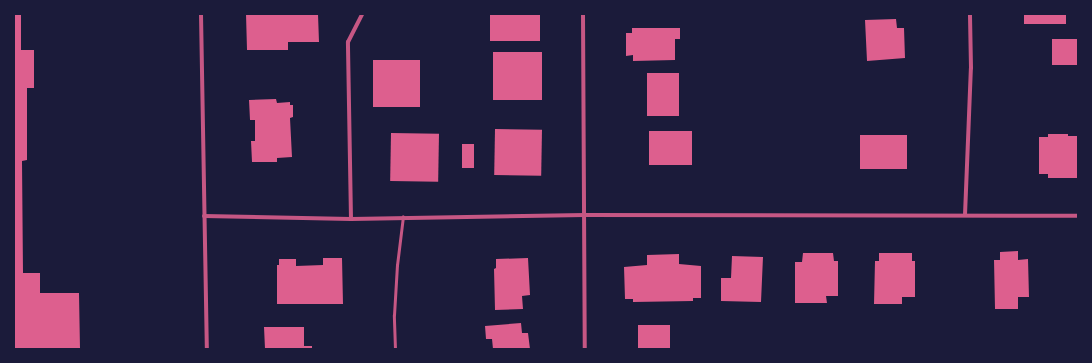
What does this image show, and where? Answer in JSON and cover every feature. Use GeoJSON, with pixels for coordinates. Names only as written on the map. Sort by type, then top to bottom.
{"type":"FeatureCollection","features":[{"type":"Feature","properties":{"kind":"street"},"geometry":{"type":"LineString","coordinates":[[201,14],[206,349]]}},
{"type":"Feature","properties":{"kind":"street"},"geometry":{"type":"LineString","coordinates":[[351,219],[348,42],[362,14]]}},
{"type":"Feature","properties":{"kind":"street"},"geometry":{"type":"LineString","coordinates":[[583,14],[585,349]]}},
{"type":"Feature","properties":{"kind":"street"},"geometry":{"type":"LineString","coordinates":[[965,215],[971,68],[970,14]]}},
{"type":"Feature","properties":{"kind":"street"},"geometry":{"type":"LineString","coordinates":[[204,216],[351,219],[403,216],[585,215],[1078,216]]}},
{"type":"Feature","properties":{"kind":"lane"},"geometry":{"type":"LineString","coordinates":[[395,349],[394,308],[403,216]]}},
{"type":"Feature","properties":{"kind":"building"},"geometry":{"type":"Polygon","coordinates":[[[14,14],[21,14],[21,50],[34,50],[34,88],[27,88],[27,160],[22,161],[23,273],[40,273],[40,293],[79,293],[80,349],[14,349],[14,14]]]}},
{"type":"Feature","properties":{"kind":"building"},"geometry":{"type":"Polygon","coordinates":[[[246,14],[318,14],[319,42],[288,42],[288,50],[247,50],[246,14]]]}},
{"type":"Feature","properties":{"kind":"building"},"geometry":{"type":"Polygon","coordinates":[[[490,14],[540,14],[540,41],[490,41],[490,14]]]}},
{"type":"Feature","properties":{"kind":"building"},"geometry":{"type":"Polygon","coordinates":[[[1024,14],[1066,14],[1066,24],[1024,24],[1024,14]]]}},
{"type":"Feature","properties":{"kind":"building"},"geometry":{"type":"Polygon","coordinates":[[[896,19],[897,28],[904,28],[905,58],[867,61],[865,20],[896,19]]]}},
{"type":"Feature","properties":{"kind":"building"},"geometry":{"type":"Polygon","coordinates":[[[632,28],[680,28],[680,39],[675,39],[675,60],[633,61],[633,55],[626,56],[626,33],[632,33],[632,28]]]}},
{"type":"Feature","properties":{"kind":"building"},"geometry":{"type":"Polygon","coordinates":[[[1052,39],[1078,39],[1078,65],[1052,65],[1052,39]]]}},
{"type":"Feature","properties":{"kind":"building"},"geometry":{"type":"Polygon","coordinates":[[[493,52],[542,52],[542,100],[493,100],[493,52]]]}},
{"type":"Feature","properties":{"kind":"building"},"geometry":{"type":"Polygon","coordinates":[[[373,60],[420,60],[420,107],[373,107],[373,60]]]}},
{"type":"Feature","properties":{"kind":"building"},"geometry":{"type":"Polygon","coordinates":[[[647,73],[679,73],[679,116],[647,116],[647,73]]]}},
{"type":"Feature","properties":{"kind":"building"},"geometry":{"type":"Polygon","coordinates":[[[276,99],[277,103],[290,102],[290,105],[293,105],[293,117],[290,118],[292,157],[277,158],[277,162],[252,162],[251,141],[255,141],[255,120],[250,120],[249,100],[276,99]]]}},
{"type":"Feature","properties":{"kind":"building"},"geometry":{"type":"Polygon","coordinates":[[[495,129],[542,130],[541,176],[494,175],[495,129]]]}},
{"type":"Feature","properties":{"kind":"building"},"geometry":{"type":"Polygon","coordinates":[[[649,131],[692,131],[692,165],[649,165],[649,131]]]}},
{"type":"Feature","properties":{"kind":"building"},"geometry":{"type":"Polygon","coordinates":[[[391,133],[439,134],[438,182],[390,181],[391,133]]]}},
{"type":"Feature","properties":{"kind":"building"},"geometry":{"type":"Polygon","coordinates":[[[1048,134],[1068,134],[1068,136],[1078,136],[1078,178],[1048,178],[1048,174],[1039,174],[1039,137],[1048,137],[1048,134]]]}},
{"type":"Feature","properties":{"kind":"building"},"geometry":{"type":"Polygon","coordinates":[[[860,135],[907,135],[907,169],[860,169],[860,135]]]}},
{"type":"Feature","properties":{"kind":"building"},"geometry":{"type":"Polygon","coordinates":[[[462,144],[474,144],[474,168],[462,168],[462,144]]]}},
{"type":"Feature","properties":{"kind":"building"},"geometry":{"type":"Polygon","coordinates":[[[1018,251],[1018,260],[1028,259],[1029,297],[1018,297],[1018,309],[995,309],[994,260],[1000,260],[1000,252],[1018,251]]]}},
{"type":"Feature","properties":{"kind":"building"},"geometry":{"type":"Polygon","coordinates":[[[803,253],[833,253],[834,261],[838,261],[838,296],[826,296],[827,303],[795,303],[795,262],[802,262],[803,253]]]}},
{"type":"Feature","properties":{"kind":"building"},"geometry":{"type":"Polygon","coordinates":[[[879,253],[912,253],[912,261],[915,261],[915,297],[902,297],[902,304],[874,304],[875,261],[879,261],[879,253]]]}},
{"type":"Feature","properties":{"kind":"building"},"geometry":{"type":"Polygon","coordinates":[[[679,254],[679,264],[701,266],[701,298],[693,298],[693,301],[633,302],[633,299],[625,299],[624,267],[647,265],[647,255],[679,254]]]}},
{"type":"Feature","properties":{"kind":"building"},"geometry":{"type":"Polygon","coordinates":[[[732,256],[763,257],[761,302],[721,301],[721,278],[731,278],[732,256]]]}},
{"type":"Feature","properties":{"kind":"building"},"geometry":{"type":"Polygon","coordinates":[[[323,258],[342,258],[343,304],[277,304],[277,265],[279,265],[279,259],[296,259],[296,266],[323,265],[323,258]]]}},
{"type":"Feature","properties":{"kind":"building"},"geometry":{"type":"Polygon","coordinates":[[[528,258],[530,295],[522,296],[523,309],[495,310],[494,269],[496,268],[496,259],[528,258]]]}},
{"type":"Feature","properties":{"kind":"building"},"geometry":{"type":"Polygon","coordinates":[[[521,323],[522,333],[528,333],[530,349],[493,349],[492,339],[486,339],[485,326],[521,323]]]}},
{"type":"Feature","properties":{"kind":"building"},"geometry":{"type":"Polygon","coordinates":[[[638,325],[670,325],[670,349],[638,349],[638,325]]]}},
{"type":"Feature","properties":{"kind":"building"},"geometry":{"type":"Polygon","coordinates":[[[264,327],[304,327],[304,346],[312,346],[312,349],[265,349],[264,327]]]}}]}
